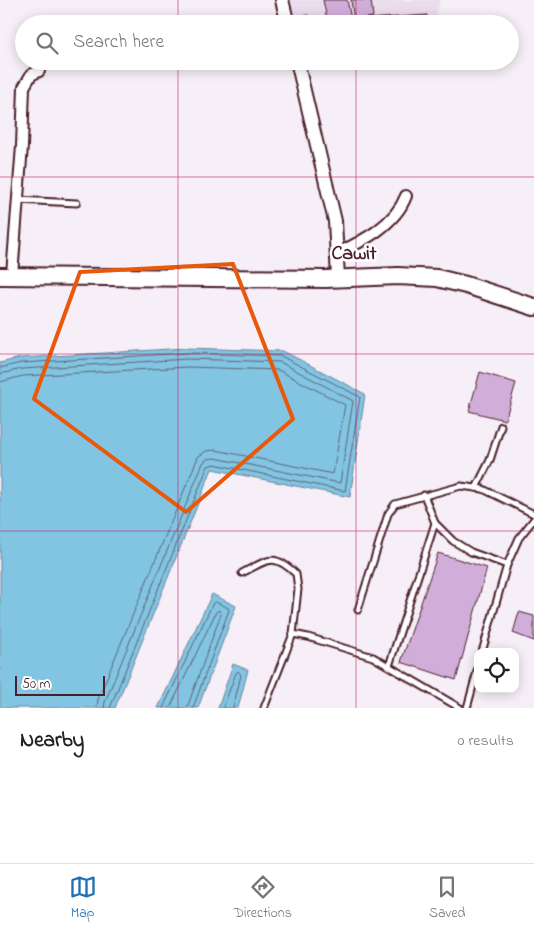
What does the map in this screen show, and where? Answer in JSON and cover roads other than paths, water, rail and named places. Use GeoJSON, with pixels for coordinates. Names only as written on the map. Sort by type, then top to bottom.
{"type":"FeatureCollection","features":[{"type":"Feature","properties":{"kind":"main road"},"geometry":{"type":"LineString","coordinates":[[6,276],[338,278],[398,276],[437,278],[466,285],[534,307]]}},
{"type":"Feature","properties":{"kind":"street"},"geometry":{"type":"LineString","coordinates":[[282,0],[286,15]]}},
{"type":"Feature","properties":{"kind":"street"},"geometry":{"type":"LineString","coordinates":[[299,70],[335,220],[338,278]]}},
{"type":"Feature","properties":{"kind":"street"},"geometry":{"type":"LineString","coordinates":[[6,276],[17,200],[22,146],[24,88],[31,75],[39,71]]}},
{"type":"Feature","properties":{"kind":"street"},"geometry":{"type":"LineString","coordinates":[[336,254],[356,244],[388,221],[398,212],[406,196]]}},
{"type":"Feature","properties":{"kind":"lane"},"geometry":{"type":"LineString","coordinates":[[17,200],[77,202]]}},
{"type":"Feature","properties":{"kind":"lane"},"geometry":{"type":"LineString","coordinates":[[476,488],[490,460],[501,426]]}},
{"type":"Feature","properties":{"kind":"lane"},"geometry":{"type":"LineString","coordinates":[[358,610],[391,508],[400,501],[461,486],[483,489],[534,514]]}},
{"type":"Feature","properties":{"kind":"lane"},"geometry":{"type":"LineString","coordinates":[[424,495],[435,523],[453,541],[471,552],[507,565]]}},
{"type":"Feature","properties":{"kind":"lane"},"geometry":{"type":"LineString","coordinates":[[483,648],[507,565],[519,538],[534,519]]}},
{"type":"Feature","properties":{"kind":"lane"},"geometry":{"type":"LineString","coordinates":[[389,666],[435,523]]}},
{"type":"Feature","properties":{"kind":"lane"},"geometry":{"type":"LineString","coordinates":[[242,573],[265,561],[275,560],[285,563],[296,574],[298,589],[293,634],[264,708]]}},
{"type":"Feature","properties":{"kind":"lane"},"geometry":{"type":"LineString","coordinates":[[293,634],[373,658],[460,708]]}},
{"type":"Feature","properties":{"kind":"lane"},"geometry":{"type":"LineString","coordinates":[[467,708],[474,683]]}},
{"type":"Feature","properties":{"kind":"water"},"geometry":{"type":"Polygon","coordinates":[[[187,348],[283,351],[365,394],[350,497],[212,469],[115,708],[0,708],[0,363],[20,358],[187,348]]]}},
{"type":"Feature","properties":{"kind":"water"},"geometry":{"type":"Polygon","coordinates":[[[212,594],[236,606],[198,708],[158,708],[212,594]]]}},
{"type":"Feature","properties":{"kind":"water"},"geometry":{"type":"Polygon","coordinates":[[[233,664],[248,670],[238,708],[218,708],[233,664]]]}},
{"type":"Feature","properties":{"kind":"district","name":"Cawit"},"geometry":{"type":"Point","coordinates":[354,254]}}]}
